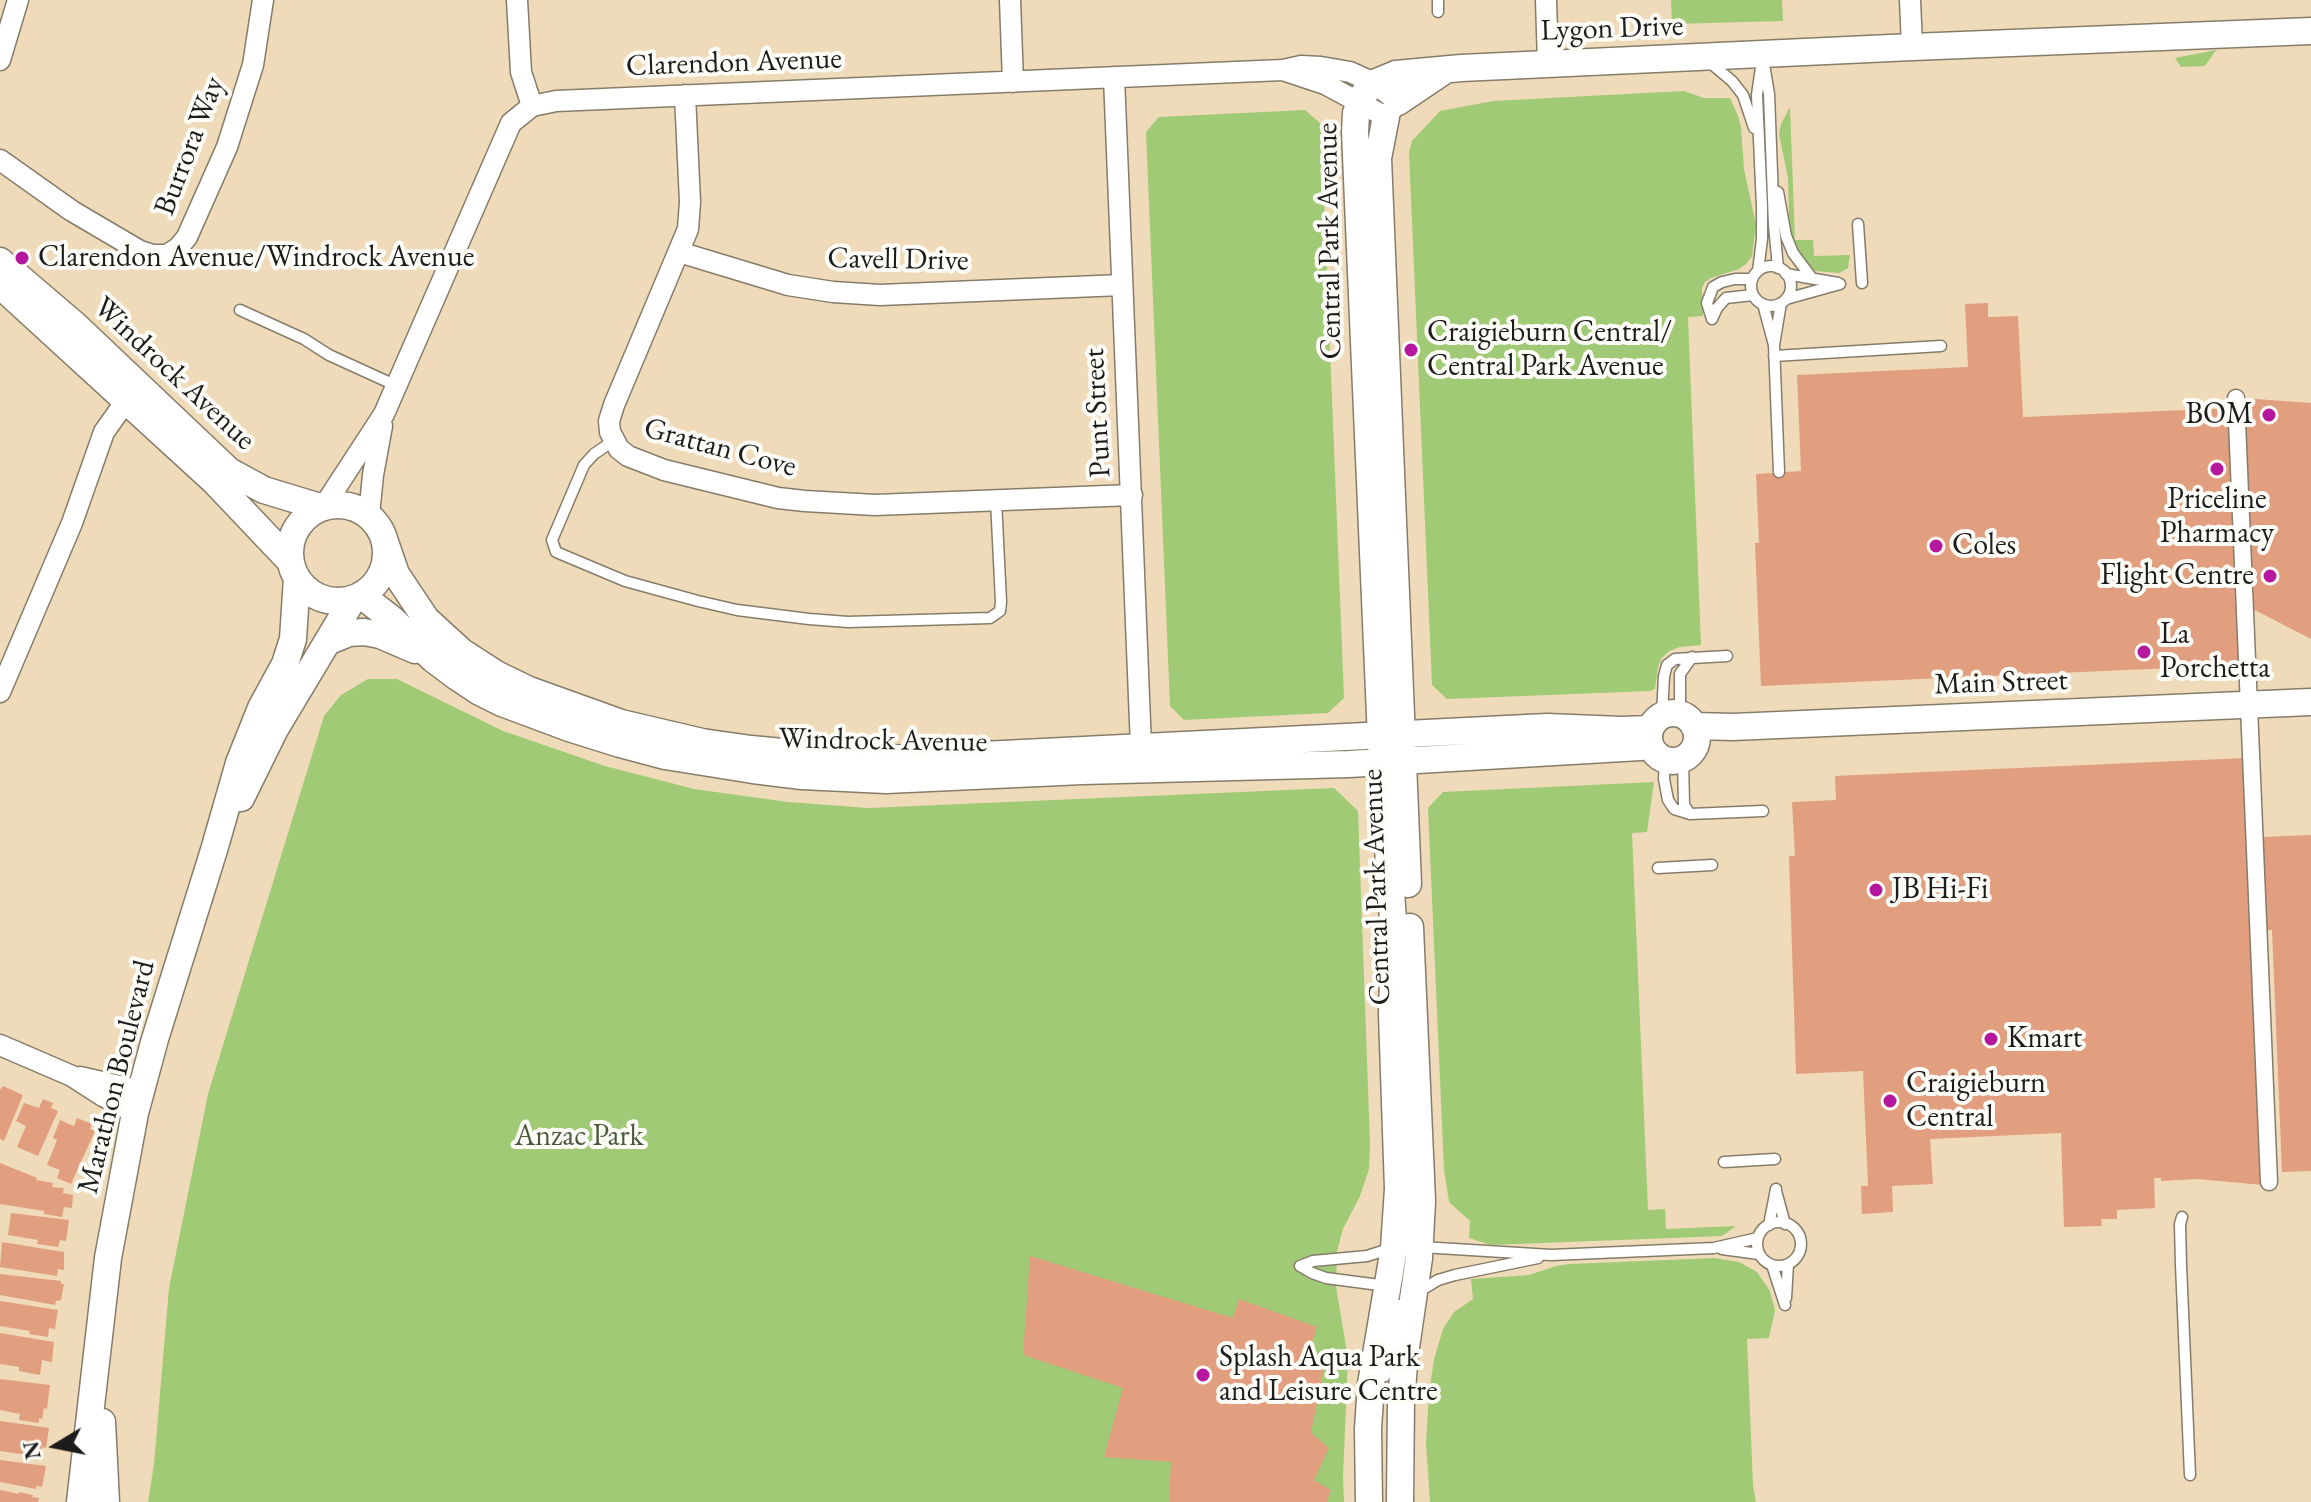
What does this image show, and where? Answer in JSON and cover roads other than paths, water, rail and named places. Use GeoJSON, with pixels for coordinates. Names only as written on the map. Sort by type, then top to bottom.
{"type":"FeatureCollection","features":[{"type":"Feature","properties":{"kind":"street"},"geometry":{"type":"LineString","coordinates":[[0,60],[18,0]]}},
{"type":"Feature","properties":{"kind":"street","name":"Burrora Way"},"geometry":{"type":"LineString","coordinates":[[0,160],[63,206],[140,251],[167,255],[187,237],[227,147],[253,65],[263,0]]}},
{"type":"Feature","properties":{"kind":"street"},"geometry":{"type":"LineString","coordinates":[[322,507],[384,414],[503,139],[511,123],[532,106],[521,72],[517,0]]}},
{"type":"Feature","properties":{"kind":"street"},"geometry":{"type":"LineString","coordinates":[[1010,0],[1013,82]]}},
{"type":"Feature","properties":{"kind":"street"},"geometry":{"type":"LineString","coordinates":[[1546,0],[1548,63]]}},
{"type":"Feature","properties":{"kind":"street"},"geometry":{"type":"LineString","coordinates":[[1910,0],[1912,47]]}},
{"type":"Feature","properties":{"kind":"street","name":"Lygon Drive"},"geometry":{"type":"LineString","coordinates":[[1444,71],[1548,63],[2311,31]]}},
{"type":"Feature","properties":{"kind":"street","name":"Clarendon Avenue"},"geometry":{"type":"LineString","coordinates":[[532,106],[556,101],[1283,70],[1325,84],[1367,93],[1392,109]]}},
{"type":"Feature","properties":{"kind":"street"},"geometry":{"type":"LineString","coordinates":[[1367,93],[1396,74],[1444,71]]}},
{"type":"Feature","properties":{"kind":"street"},"geometry":{"type":"LineString","coordinates":[[1392,109],[1444,71]]}},
{"type":"Feature","properties":{"kind":"street","name":"Punt Street"},"geometry":{"type":"LineString","coordinates":[[1114,77],[1142,758]]}},
{"type":"Feature","properties":{"kind":"street","name":"Central Park Avenue"},"geometry":{"type":"LineString","coordinates":[[1367,93],[1356,113],[1355,132],[1422,1201],[1407,1251],[1402,1288],[1371,1384],[1369,1502]]}},
{"type":"Feature","properties":{"kind":"street","name":"Grattan Cove"},"geometry":{"type":"LineString","coordinates":[[685,95],[690,202],[688,229],[609,421],[613,441],[628,456],[664,470],[778,498],[826,503],[875,505],[1132,495]]}},
{"type":"Feature","properties":{"kind":"street","name":"Central Park Avenue"},"geometry":{"type":"LineString","coordinates":[[1392,109],[1378,158],[1392,748]]}},
{"type":"Feature","properties":{"kind":"street","name":"Cavell Drive"},"geometry":{"type":"LineString","coordinates":[[679,252],[788,285],[833,292],[880,295],[1122,285]]}},
{"type":"Feature","properties":{"kind":"street","name":"Windrock Avenue"},"geometry":{"type":"LineString","coordinates":[[0,261],[30,286],[132,392],[294,570]]}},
{"type":"Feature","properties":{"kind":"street","name":"Windrock Avenue"},"geometry":{"type":"LineString","coordinates":[[0,285],[229,471],[264,490],[322,507]]}},
{"type":"Feature","properties":{"kind":"street"},"geometry":{"type":"LineString","coordinates":[[0,692],[72,523],[104,432],[132,392]]}},
{"type":"Feature","properties":{"kind":"street"},"geometry":{"type":"LineString","coordinates":[[2236,398],[2269,1182]]}},
{"type":"Feature","properties":{"kind":"street"},"geometry":{"type":"LineString","coordinates":[[369,515],[384,414]]}},
{"type":"Feature","properties":{"kind":"street"},"geometry":{"type":"LineString","coordinates":[[340,504],[355,507],[369,515],[379,527],[385,542],[386,558],[382,573],[373,586],[357,597],[337,601],[321,598],[307,590],[294,570],[290,544],[296,528],[306,516],[322,507],[340,504]]}},
{"type":"Feature","properties":{"kind":"street","name":"Windrock Avenue"},"geometry":{"type":"LineString","coordinates":[[385,542],[406,592],[426,619],[462,652],[529,690],[621,723],[702,742],[855,759],[1082,751],[1142,758]]}},
{"type":"Feature","properties":{"kind":"street","name":"Marathon Boulevard"},"geometry":{"type":"LineString","coordinates":[[80,1502],[116,1212],[138,1102],[239,763],[261,708],[285,664],[293,639],[294,570]]}},
{"type":"Feature","properties":{"kind":"street","name":"Windrock Avenue"},"geometry":{"type":"LineString","coordinates":[[357,597],[393,620],[433,659],[478,691],[502,703],[620,744],[710,764],[802,776],[886,780],[1142,758],[1392,748]]}},
{"type":"Feature","properties":{"kind":"street","name":"Marathon Boulevard"},"geometry":{"type":"LineString","coordinates":[[214,850],[275,729],[357,597]]}},
{"type":"Feature","properties":{"kind":"street"},"geometry":{"type":"LineString","coordinates":[[327,642],[349,633],[364,632],[380,635],[433,659]]}},
{"type":"Feature","properties":{"kind":"street","name":"Main Street"},"geometry":{"type":"LineString","coordinates":[[2249,712],[2311,702]]}},
{"type":"Feature","properties":{"kind":"street","name":"Main Street"},"geometry":{"type":"LineString","coordinates":[[1392,748],[1576,751],[1733,727],[2249,712],[2311,718]]}},
{"type":"Feature","properties":{"kind":"street"},"geometry":{"type":"LineString","coordinates":[[0,1045],[72,1076],[103,1096],[138,1102]]}},
{"type":"Feature","properties":{"kind":"street","name":"Central Park Avenue"},"geometry":{"type":"LineString","coordinates":[[1402,1288],[1405,1354],[1401,1400],[1402,1493]]}},
{"type":"Feature","properties":{"kind":"street","name":"Marathon Boulevard"},"geometry":{"type":"LineString","coordinates":[[100,1323],[106,1502]]}},
{"type":"Feature","properties":{"kind":"lane"},"geometry":{"type":"LineString","coordinates":[[1753,295],[1762,239],[1757,95],[1763,54]]}},
{"type":"Feature","properties":{"kind":"lane"},"geometry":{"type":"LineString","coordinates":[[1763,54],[1769,94],[1771,154],[1782,271],[1791,286],[1784,301],[1774,350]]}},
{"type":"Feature","properties":{"kind":"lane"},"geometry":{"type":"LineString","coordinates":[[1703,57],[1732,81],[1743,95],[1759,145]]}},
{"type":"Feature","properties":{"kind":"lane"},"geometry":{"type":"LineString","coordinates":[[1771,154],[1786,236],[1793,253],[1811,277]]}},
{"type":"Feature","properties":{"kind":"lane"},"geometry":{"type":"LineString","coordinates":[[1858,224],[1862,283]]}},
{"type":"Feature","properties":{"kind":"lane"},"geometry":{"type":"LineString","coordinates":[[1763,304],[1775,305],[1840,284],[1767,267],[1755,275],[1713,287],[1707,303],[1712,319],[1726,298],[1753,295],[1763,304],[1774,350],[1779,472]]}},
{"type":"Feature","properties":{"kind":"lane"},"geometry":{"type":"LineString","coordinates":[[240,310],[397,386]]}},
{"type":"Feature","properties":{"kind":"lane"},"geometry":{"type":"LineString","coordinates":[[1774,350],[1941,346]]}},
{"type":"Feature","properties":{"kind":"lane"},"geometry":{"type":"LineString","coordinates":[[613,441],[584,465],[552,540],[556,552],[625,581],[737,610],[848,622],[990,618],[1000,611],[1001,602],[996,500]]}},
{"type":"Feature","properties":{"kind":"lane"},"geometry":{"type":"LineString","coordinates":[[1690,814],[1684,805],[1664,676],[1667,665],[1675,659],[1727,656]]}},
{"type":"Feature","properties":{"kind":"lane"},"geometry":{"type":"LineString","coordinates":[[1692,657],[1680,674],[1673,737],[1664,779],[1668,800],[1674,809],[1690,814],[1763,811]]}},
{"type":"Feature","properties":{"kind":"lane"},"geometry":{"type":"LineString","coordinates":[[1658,868],[1712,865]]}},
{"type":"Feature","properties":{"kind":"lane"},"geometry":{"type":"LineString","coordinates":[[1724,1162],[1775,1159]]}},
{"type":"Feature","properties":{"kind":"lane"},"geometry":{"type":"LineString","coordinates":[[1714,1248],[1758,1238],[1769,1225],[1776,1189],[1785,1224],[1797,1233],[1800,1247],[1794,1260],[1788,1264],[1772,1265]]}},
{"type":"Feature","properties":{"kind":"lane"},"geometry":{"type":"LineString","coordinates":[[2182,1217],[2181,1265],[2190,1475]]}},
{"type":"Feature","properties":{"kind":"lane"},"geometry":{"type":"LineString","coordinates":[[1769,1225],[1785,1224]]}},
{"type":"Feature","properties":{"kind":"lane"},"geometry":{"type":"LineString","coordinates":[[1758,1238],[1759,1254]]}},
{"type":"Feature","properties":{"kind":"lane"},"geometry":{"type":"LineString","coordinates":[[1551,1255],[1483,1268],[1424,1287],[1402,1288],[1326,1278],[1300,1266],[1313,1261],[1407,1251],[1491,1250],[1551,1255],[1714,1248],[1759,1254],[1772,1265],[1785,1305],[1788,1264]]}},
{"type":"Feature","properties":{"kind":"place","name":"Clarendon Avenue/Windrock Avenue"},"geometry":{"type":"Point","coordinates":[22,258]}},
{"type":"Feature","properties":{"kind":"place","name":"Craigieburn Central/ Central Park Avenue"},"geometry":{"type":"Point","coordinates":[1411,350]}},
{"type":"Feature","properties":{"kind":"place","name":"BOM"},"geometry":{"type":"Point","coordinates":[2269,415]}},
{"type":"Feature","properties":{"kind":"place","name":"Priceline Pharmacy"},"geometry":{"type":"Point","coordinates":[2217,469]}},
{"type":"Feature","properties":{"kind":"place","name":"Coles"},"geometry":{"type":"Point","coordinates":[1936,546]}},
{"type":"Feature","properties":{"kind":"place","name":"Flight Centre"},"geometry":{"type":"Point","coordinates":[2270,576]}},
{"type":"Feature","properties":{"kind":"place","name":"La Porchetta"},"geometry":{"type":"Point","coordinates":[2144,652]}},
{"type":"Feature","properties":{"kind":"place","name":"JB Hi-Fi"},"geometry":{"type":"Point","coordinates":[1876,890]}},
{"type":"Feature","properties":{"kind":"place","name":"Kmart"},"geometry":{"type":"Point","coordinates":[1991,1039]}},
{"type":"Feature","properties":{"kind":"place","name":"Craigieburn Central"},"geometry":{"type":"Point","coordinates":[1890,1101]}},
{"type":"Feature","properties":{"kind":"place","name":"Splash Aqua Park and Leisure Centre"},"geometry":{"type":"Point","coordinates":[1203,1375]}},
{"type":"Feature","properties":{"kind":"park label","name":"Anzac Park"},"geometry":{"type":"Point","coordinates":[579,1137]}}]}
